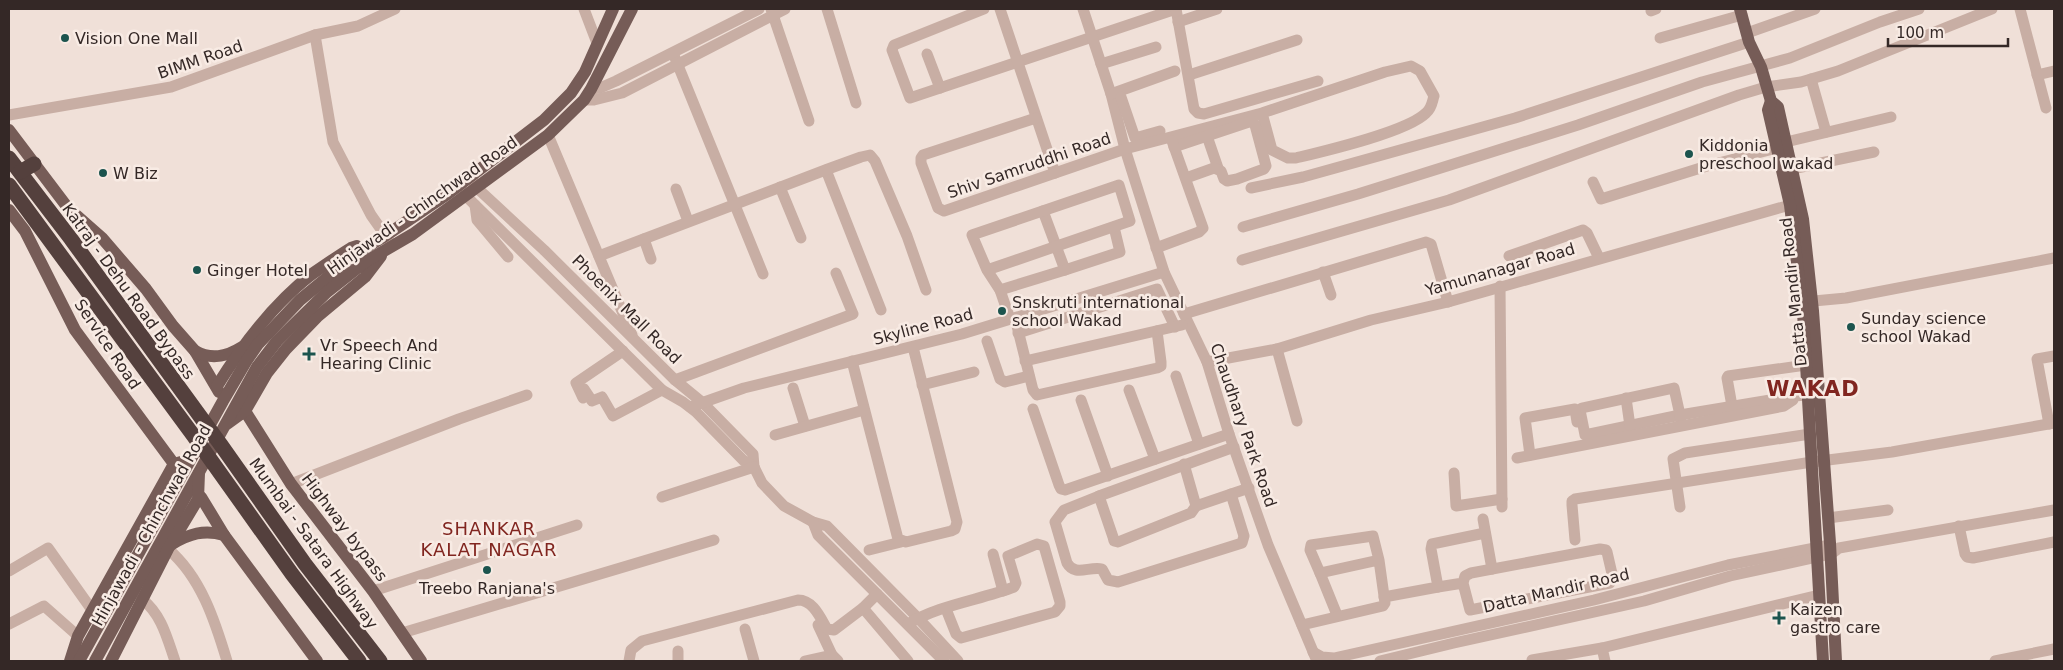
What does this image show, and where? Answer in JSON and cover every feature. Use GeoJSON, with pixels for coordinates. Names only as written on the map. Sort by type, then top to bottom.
{"type":"FeatureCollection","features":[{"type":"Feature","properties":{"kind":"highway","name":"Katraj - Dehu Road Bypass"},"geometry":{"type":"LineString","coordinates":[[9,158],[71,239],[221,445]]}},
{"type":"Feature","properties":{"kind":"highway"},"geometry":{"type":"LineString","coordinates":[[20,172],[34,164]]}},
{"type":"Feature","properties":{"kind":"highway","name":"Katraj - Dehu Road Bypass"},"geometry":{"type":"LineString","coordinates":[[9,185],[193,435],[201,462]]}},
{"type":"Feature","properties":{"kind":"highway","name":"Mumbai - Satara Highway"},"geometry":{"type":"LineString","coordinates":[[221,445],[305,564],[380,661]]}},
{"type":"Feature","properties":{"kind":"highway","name":"Mumbai - Satara Highway"},"geometry":{"type":"LineString","coordinates":[[201,462],[292,574],[359,661]]}},
{"type":"Feature","properties":{"kind":"main road","name":"Hinjawadi - Chinchwad Road"},"geometry":{"type":"LineString","coordinates":[[473,182],[544,120],[569,95],[585,72],[614,9]]}},
{"type":"Feature","properties":{"kind":"main road","name":"Hinjawadi - Chinchwad Road"},"geometry":{"type":"LineString","coordinates":[[79,661],[223,427],[257,366],[277,341],[327,292],[387,244],[473,182],[548,135],[584,100],[632,9]]}},
{"type":"Feature","properties":{"kind":"main road","name":"Datta Mandir Road"},"geometry":{"type":"LineString","coordinates":[[1741,12],[1748,38],[1761,67],[1771,101],[1778,107],[1781,145],[1795,204]]}},
{"type":"Feature","properties":{"kind":"main road"},"geometry":{"type":"LineString","coordinates":[[9,130],[68,208],[96,231],[115,252],[195,351],[224,402]]}},
{"type":"Feature","properties":{"kind":"main road","name":"Datta Mandir Road"},"geometry":{"type":"LineString","coordinates":[[1781,145],[1792,169],[1807,302],[1818,461],[1817,552],[1824,661]]}},
{"type":"Feature","properties":{"kind":"main road","name":"Service Road"},"geometry":{"type":"LineString","coordinates":[[9,210],[25,231],[76,330],[174,464]]}},
{"type":"Feature","properties":{"kind":"main road","name":"Hinjawadi - Chinchwad Road"},"geometry":{"type":"LineString","coordinates":[[95,661],[201,462],[224,402],[247,360],[268,333],[300,300],[372,243]]}},
{"type":"Feature","properties":{"kind":"main road"},"geometry":{"type":"LineString","coordinates":[[216,386],[242,346],[265,319],[312,274],[351,248],[372,243],[387,244],[365,277],[317,317],[286,349],[267,373],[244,411],[223,427]]}},
{"type":"Feature","properties":{"kind":"main road","name":"Datta Mandir Road"},"geometry":{"type":"LineString","coordinates":[[1807,302],[1806,365],[1810,434],[1818,461],[1833,549],[1836,661]]}},
{"type":"Feature","properties":{"kind":"main road"},"geometry":{"type":"LineString","coordinates":[[195,351],[203,355],[219,356],[235,351],[242,346]]}},
{"type":"Feature","properties":{"kind":"main road","name":"Highway bypass"},"geometry":{"type":"LineString","coordinates":[[244,411],[291,484],[373,591],[421,661]]}},
{"type":"Feature","properties":{"kind":"main road"},"geometry":{"type":"LineString","coordinates":[[70,661],[78,636],[174,464],[201,462],[198,499],[170,546],[111,661]]}},
{"type":"Feature","properties":{"kind":"main road"},"geometry":{"type":"LineString","coordinates":[[201,497],[224,535],[317,661]]}},
{"type":"Feature","properties":{"kind":"main road"},"geometry":{"type":"LineString","coordinates":[[170,546],[183,537],[200,532],[214,532],[224,535]]}},
{"type":"Feature","properties":{"kind":"street","name":"BIMM Road"},"geometry":{"type":"LineString","coordinates":[[9,115],[171,87],[315,35],[358,26],[395,9]]}},
{"type":"Feature","properties":{"kind":"street"},"geometry":{"type":"LineString","coordinates":[[584,9],[597,43]]}},
{"type":"Feature","properties":{"kind":"street"},"geometry":{"type":"LineString","coordinates":[[584,100],[594,100],[622,92],[759,9]]}},
{"type":"Feature","properties":{"kind":"street"},"geometry":{"type":"LineString","coordinates":[[591,89],[600,88],[676,58],[772,12],[785,9]]}},
{"type":"Feature","properties":{"kind":"street"},"geometry":{"type":"LineString","coordinates":[[827,9],[856,103]]}},
{"type":"Feature","properties":{"kind":"street"},"geometry":{"type":"LineString","coordinates":[[984,9],[894,45],[892,50],[910,98],[1176,9],[1194,109],[1198,113],[1204,114],[1318,81]]}},
{"type":"Feature","properties":{"kind":"street"},"geometry":{"type":"LineString","coordinates":[[1000,9],[1055,173]]}},
{"type":"Feature","properties":{"kind":"street","name":"Chaudhary Park Road"},"geometry":{"type":"LineString","coordinates":[[1083,9],[1101,64],[1115,97],[1125,149],[1164,272],[1207,362],[1229,434],[1268,545],[1315,657]]}},
{"type":"Feature","properties":{"kind":"street"},"geometry":{"type":"LineString","coordinates":[[1178,22],[1217,9]]}},
{"type":"Feature","properties":{"kind":"street"},"geometry":{"type":"LineString","coordinates":[[1251,188],[1303,177],[1515,118],[1748,38],[1787,14],[1816,9]]}},
{"type":"Feature","properties":{"kind":"street"},"geometry":{"type":"LineString","coordinates":[[1243,227],[1358,194],[1578,125],[1702,82],[1790,58],[1880,22],[1919,9]]}},
{"type":"Feature","properties":{"kind":"street"},"geometry":{"type":"LineString","coordinates":[[1242,260],[1449,200],[1766,87],[1811,79],[1892,50],[1992,9]]}},
{"type":"Feature","properties":{"kind":"street"},"geometry":{"type":"LineString","coordinates":[[2021,9],[2046,108]]}},
{"type":"Feature","properties":{"kind":"street"},"geometry":{"type":"LineString","coordinates":[[772,12],[809,121]]}},
{"type":"Feature","properties":{"kind":"street"},"geometry":{"type":"LineString","coordinates":[[1660,38],[1741,12]]}},
{"type":"Feature","properties":{"kind":"street"},"geometry":{"type":"LineString","coordinates":[[315,35],[333,142],[387,244]]}},
{"type":"Feature","properties":{"kind":"street"},"geometry":{"type":"LineString","coordinates":[[1189,75],[1297,40]]}},
{"type":"Feature","properties":{"kind":"street"},"geometry":{"type":"LineString","coordinates":[[1101,64],[1156,47]]}},
{"type":"Feature","properties":{"kind":"street"},"geometry":{"type":"LineString","coordinates":[[927,54],[940,88]]}},
{"type":"Feature","properties":{"kind":"street"},"geometry":{"type":"LineString","coordinates":[[676,58],[763,274]]}},
{"type":"Feature","properties":{"kind":"street"},"geometry":{"type":"LineString","coordinates":[[1172,142],[1385,72],[1411,66],[1420,71],[1434,96],[1432,106],[1426,113],[1397,129],[1296,158],[1288,158],[1272,150],[1258,114]]}},
{"type":"Feature","properties":{"kind":"street"},"geometry":{"type":"LineString","coordinates":[[1115,97],[1175,71]]}},
{"type":"Feature","properties":{"kind":"street"},"geometry":{"type":"LineString","coordinates":[[2037,75],[2054,71]]}},
{"type":"Feature","properties":{"kind":"street"},"geometry":{"type":"LineString","coordinates":[[1811,79],[1826,132]]}},
{"type":"Feature","properties":{"kind":"street"},"geometry":{"type":"LineString","coordinates":[[1115,97],[1146,87]]}},
{"type":"Feature","properties":{"kind":"street"},"geometry":{"type":"LineString","coordinates":[[1115,97],[1135,138],[1160,131]]}},
{"type":"Feature","properties":{"kind":"street"},"geometry":{"type":"LineString","coordinates":[[1593,182],[1601,199],[1707,166],[1826,132],[1891,116]]}},
{"type":"Feature","properties":{"kind":"street","name":"Shiv Samruddhi Road"},"geometry":{"type":"LineString","coordinates":[[1036,118],[923,155],[921,162],[938,208],[944,211],[1125,149],[1172,142]]}},
{"type":"Feature","properties":{"kind":"street"},"geometry":{"type":"LineString","coordinates":[[1172,142],[1207,136],[1252,122],[1266,166],[1264,169],[1227,181],[1218,168],[1207,136]]}},
{"type":"Feature","properties":{"kind":"street"},"geometry":{"type":"LineString","coordinates":[[548,135],[632,337]]}},
{"type":"Feature","properties":{"kind":"street"},"geometry":{"type":"LineString","coordinates":[[1156,248],[1199,232],[1202,228],[1172,142]]}},
{"type":"Feature","properties":{"kind":"street"},"geometry":{"type":"LineString","coordinates":[[1792,169],[1874,152]]}},
{"type":"Feature","properties":{"kind":"street"},"geometry":{"type":"LineString","coordinates":[[599,256],[866,155],[874,158],[907,236],[926,290]]}},
{"type":"Feature","properties":{"kind":"street"},"geometry":{"type":"LineString","coordinates":[[1186,178],[1218,168]]}},
{"type":"Feature","properties":{"kind":"street"},"geometry":{"type":"LineString","coordinates":[[826,170],[881,310]]}},
{"type":"Feature","properties":{"kind":"street","name":"Phoenix Mall Road"},"geometry":{"type":"LineString","coordinates":[[473,182],[675,380],[703,403],[753,454],[754,467]]}},
{"type":"Feature","properties":{"kind":"street"},"geometry":{"type":"LineString","coordinates":[[1130,222],[1119,185],[972,235],[987,270],[1000,290],[1018,333],[1033,390],[1037,395],[1161,366],[1157,331]]}},
{"type":"Feature","properties":{"kind":"street"},"geometry":{"type":"LineString","coordinates":[[780,187],[801,238]]}},
{"type":"Feature","properties":{"kind":"street"},"geometry":{"type":"LineString","coordinates":[[676,189],[688,221]]}},
{"type":"Feature","properties":{"kind":"street","name":"Phoenix Mall Road"},"geometry":{"type":"LineString","coordinates":[[462,190],[662,390],[687,404],[724,439],[742,460],[754,467]]}},
{"type":"Feature","properties":{"kind":"street","name":"Yamunanagar Road"},"geometry":{"type":"LineString","coordinates":[[1207,362],[1277,350],[1372,320],[1448,302],[1795,204]]}},
{"type":"Feature","properties":{"kind":"street"},"geometry":{"type":"LineString","coordinates":[[475,205],[477,220],[508,257]]}},
{"type":"Feature","properties":{"kind":"street"},"geometry":{"type":"LineString","coordinates":[[1043,211],[1066,270]]}},
{"type":"Feature","properties":{"kind":"street"},"geometry":{"type":"LineString","coordinates":[[987,270],[1146,217]]}},
{"type":"Feature","properties":{"kind":"street"},"geometry":{"type":"LineString","coordinates":[[1000,290],[1120,252],[1114,227]]}},
{"type":"Feature","properties":{"kind":"street"},"geometry":{"type":"LineString","coordinates":[[1509,256],[1583,230],[1586,232],[1599,258]]}},
{"type":"Feature","properties":{"kind":"street"},"geometry":{"type":"LineString","coordinates":[[644,239],[651,260]]}},
{"type":"Feature","properties":{"kind":"street"},"geometry":{"type":"LineString","coordinates":[[1025,361],[1175,327],[1186,319],[1323,272],[1429,242],[1448,302]]}},
{"type":"Feature","properties":{"kind":"street"},"geometry":{"type":"LineString","coordinates":[[1807,302],[1846,298],[2054,258]]}},
{"type":"Feature","properties":{"kind":"street","name":"Skyline Road"},"geometry":{"type":"LineString","coordinates":[[687,404],[703,403],[744,388],[962,334],[1164,272]]}},
{"type":"Feature","properties":{"kind":"street"},"geometry":{"type":"LineString","coordinates":[[1323,272],[1331,296]]}},
{"type":"Feature","properties":{"kind":"street"},"geometry":{"type":"LineString","coordinates":[[675,380],[853,314],[836,273]]}},
{"type":"Feature","properties":{"kind":"street"},"geometry":{"type":"LineString","coordinates":[[1454,473],[1456,506],[1502,503],[1500,286]]}},
{"type":"Feature","properties":{"kind":"street"},"geometry":{"type":"LineString","coordinates":[[1018,333],[1158,289],[1175,327]]}},
{"type":"Feature","properties":{"kind":"street"},"geometry":{"type":"LineString","coordinates":[[987,341],[1000,379],[1005,382],[1029,376]]}},
{"type":"Feature","properties":{"kind":"street"},"geometry":{"type":"LineString","coordinates":[[869,550],[951,531],[957,526],[912,347]]}},
{"type":"Feature","properties":{"kind":"street"},"geometry":{"type":"LineString","coordinates":[[1277,350],[1297,421]]}},
{"type":"Feature","properties":{"kind":"street"},"geometry":{"type":"LineString","coordinates":[[585,402],[576,383],[623,351]]}},
{"type":"Feature","properties":{"kind":"street"},"geometry":{"type":"LineString","coordinates":[[1575,540],[1572,501],[1575,499],[1818,461],[1892,452],[2052,424],[2037,359],[2054,356]]}},
{"type":"Feature","properties":{"kind":"street"},"geometry":{"type":"LineString","coordinates":[[852,362],[896,535],[901,542]]}},
{"type":"Feature","properties":{"kind":"street"},"geometry":{"type":"LineString","coordinates":[[1732,406],[1728,376],[1806,365]]}},
{"type":"Feature","properties":{"kind":"street"},"geometry":{"type":"LineString","coordinates":[[922,385],[974,372]]}},
{"type":"Feature","properties":{"kind":"street"},"geometry":{"type":"LineString","coordinates":[[1176,376],[1199,444]]}},
{"type":"Feature","properties":{"kind":"street"},"geometry":{"type":"LineString","coordinates":[[584,388],[592,401],[602,397],[614,416],[662,390]]}},
{"type":"Feature","properties":{"kind":"street"},"geometry":{"type":"LineString","coordinates":[[793,388],[804,426]]}},
{"type":"Feature","properties":{"kind":"street"},"geometry":{"type":"LineString","coordinates":[[1680,421],[1674,388],[1584,407],[1580,410],[1585,436],[1630,426],[1680,421],[1784,406],[1793,400],[1794,396]]}},
{"type":"Feature","properties":{"kind":"street"},"geometry":{"type":"LineString","coordinates":[[1129,390],[1155,459]]}},
{"type":"Feature","properties":{"kind":"street"},"geometry":{"type":"LineString","coordinates":[[1517,458],[1581,446],[1732,406],[1807,395]]}},
{"type":"Feature","properties":{"kind":"street"},"geometry":{"type":"LineString","coordinates":[[291,484],[459,419],[527,396]]}},
{"type":"Feature","properties":{"kind":"street"},"geometry":{"type":"LineString","coordinates":[[1626,398],[1630,426]]}},
{"type":"Feature","properties":{"kind":"street"},"geometry":{"type":"LineString","coordinates":[[1081,400],[1108,476]]}},
{"type":"Feature","properties":{"kind":"street"},"geometry":{"type":"LineString","coordinates":[[1033,409],[1061,489],[1068,490],[1229,434]]}},
{"type":"Feature","properties":{"kind":"street"},"geometry":{"type":"LineString","coordinates":[[1530,455],[1525,418],[1574,409],[1581,446]]}},
{"type":"Feature","properties":{"kind":"street"},"geometry":{"type":"LineString","coordinates":[[775,435],[864,410]]}},
{"type":"Feature","properties":{"kind":"street"},"geometry":{"type":"LineString","coordinates":[[1680,507],[1673,460],[1685,453],[1810,434]]}},
{"type":"Feature","properties":{"kind":"street"},"geometry":{"type":"LineString","coordinates":[[1231,494],[1244,536],[1242,542],[1118,582],[1108,580],[1102,569],[1078,571],[1070,568],[1055,522],[1064,510],[1234,447]]}},
{"type":"Feature","properties":{"kind":"street"},"geometry":{"type":"LineString","coordinates":[[1184,464],[1196,506]]}},
{"type":"Feature","properties":{"kind":"street"},"geometry":{"type":"LineString","coordinates":[[662,497],[754,467],[762,483],[774,497],[798,515],[827,526],[958,661]]}},
{"type":"Feature","properties":{"kind":"street"},"geometry":{"type":"LineString","coordinates":[[1099,496],[1112,537],[1114,541],[1118,542],[1191,513],[1196,506],[1249,488]]}},
{"type":"Feature","properties":{"kind":"street"},"geometry":{"type":"LineString","coordinates":[[1828,518],[1888,510]]}},
{"type":"Feature","properties":{"kind":"street"},"geometry":{"type":"LineString","coordinates":[[1833,549],[2054,510]]}},
{"type":"Feature","properties":{"kind":"street"},"geometry":{"type":"LineString","coordinates":[[1483,519],[1492,569]]}},
{"type":"Feature","properties":{"kind":"street"},"geometry":{"type":"LineString","coordinates":[[813,522],[818,535],[944,661]]}},
{"type":"Feature","properties":{"kind":"street"},"geometry":{"type":"LineString","coordinates":[[373,591],[577,525]]}},
{"type":"Feature","properties":{"kind":"street"},"geometry":{"type":"LineString","coordinates":[[1959,526],[1965,554],[1967,557],[1972,558],[2054,542]]}},
{"type":"Feature","properties":{"kind":"street"},"geometry":{"type":"LineString","coordinates":[[1438,587],[1431,549],[1432,544],[1485,533]]}},
{"type":"Feature","properties":{"kind":"street"},"geometry":{"type":"LineString","coordinates":[[1302,624],[1383,606],[1385,603],[1379,560],[1373,536],[1311,545],[1310,550],[1337,615]]}},
{"type":"Feature","properties":{"kind":"street"},"geometry":{"type":"LineString","coordinates":[[402,633],[714,540]]}},
{"type":"Feature","properties":{"kind":"street"},"geometry":{"type":"LineString","coordinates":[[908,624],[918,618],[946,609],[1003,591],[1014,588],[1016,585],[1008,556],[1037,544],[1042,544],[1060,602],[1060,606],[1055,612],[962,638],[956,634],[946,609]]}},
{"type":"Feature","properties":{"kind":"street"},"geometry":{"type":"LineString","coordinates":[[170,546],[184,564],[202,594],[213,617],[227,661]]}},
{"type":"Feature","properties":{"kind":"street"},"geometry":{"type":"LineString","coordinates":[[9,571],[48,548],[92,610]]}},
{"type":"Feature","properties":{"kind":"street"},"geometry":{"type":"LineString","coordinates":[[1470,610],[1610,583],[1614,580],[1607,552],[1603,549],[1468,574],[1465,576],[1463,583],[1470,610],[1476,632]]}},
{"type":"Feature","properties":{"kind":"street","name":"Datta Mandir Road"},"geometry":{"type":"LineString","coordinates":[[1315,657],[1334,658],[1644,601],[1833,549]]}},
{"type":"Feature","properties":{"kind":"street"},"geometry":{"type":"LineString","coordinates":[[994,554],[1003,591]]}},
{"type":"Feature","properties":{"kind":"street"},"geometry":{"type":"LineString","coordinates":[[1320,573],[1379,560]]}},
{"type":"Feature","properties":{"kind":"street"},"geometry":{"type":"LineString","coordinates":[[1384,597],[1463,583]]}},
{"type":"Feature","properties":{"kind":"street"},"geometry":{"type":"LineString","coordinates":[[629,661],[631,650],[642,641],[798,600],[804,600],[810,604],[828,629],[831,630],[863,608],[877,594]]}},
{"type":"Feature","properties":{"kind":"street"},"geometry":{"type":"LineString","coordinates":[[1532,660],[1602,648],[1819,595]]}},
{"type":"Feature","properties":{"kind":"street"},"geometry":{"type":"LineString","coordinates":[[142,599],[151,606],[161,619],[175,661]]}},
{"type":"Feature","properties":{"kind":"street"},"geometry":{"type":"LineString","coordinates":[[9,624],[44,606],[78,636]]}},
{"type":"Feature","properties":{"kind":"street"},"geometry":{"type":"LineString","coordinates":[[863,608],[908,661]]}},
{"type":"Feature","properties":{"kind":"street"},"geometry":{"type":"LineString","coordinates":[[805,661],[835,658],[818,625]]}},
{"type":"Feature","properties":{"kind":"street"},"geometry":{"type":"LineString","coordinates":[[745,629],[754,661]]}},
{"type":"Feature","properties":{"kind":"street","name":"Datta Mandir Road"},"geometry":{"type":"LineString","coordinates":[[1380,661],[1476,632]]}},
{"type":"Feature","properties":{"kind":"street"},"geometry":{"type":"LineString","coordinates":[[1602,648],[1605,661]]}},
{"type":"Feature","properties":{"kind":"street"},"geometry":{"type":"LineString","coordinates":[[1995,661],[2054,649]]}},
{"type":"Feature","properties":{"kind":"place","name":"Vision One Mall"},"geometry":{"type":"Point","coordinates":[65,38]}},
{"type":"Feature","properties":{"kind":"place","name":"Kiddonia preschool wakad"},"geometry":{"type":"Point","coordinates":[1689,154]}},
{"type":"Feature","properties":{"kind":"place","name":"W Biz"},"geometry":{"type":"Point","coordinates":[103,173]}},
{"type":"Feature","properties":{"kind":"place","name":"Ginger Hotel"},"geometry":{"type":"Point","coordinates":[197,270]}},
{"type":"Feature","properties":{"kind":"place","name":"Snskruti international school Wakad"},"geometry":{"type":"Point","coordinates":[1002,311]}},
{"type":"Feature","properties":{"kind":"place","name":"Sunday science school Wakad"},"geometry":{"type":"Point","coordinates":[1851,327]}},
{"type":"Feature","properties":{"kind":"place","name":"Vr Speech And Hearing Clinic"},"geometry":{"type":"Point","coordinates":[309,354]}},
{"type":"Feature","properties":{"kind":"place","name":"Treebo Ranjana's"},"geometry":{"type":"Point","coordinates":[487,570]}},
{"type":"Feature","properties":{"kind":"place","name":"Kaizen gastro care"},"geometry":{"type":"Point","coordinates":[1779,618]}},
{"type":"Feature","properties":{"kind":"district","name":"WAKAD"},"geometry":{"type":"Point","coordinates":[1813,389]}},
{"type":"Feature","properties":{"kind":"district","name":"SHANKAR KALAT NAGAR"},"geometry":{"type":"Point","coordinates":[489,539]}}]}
